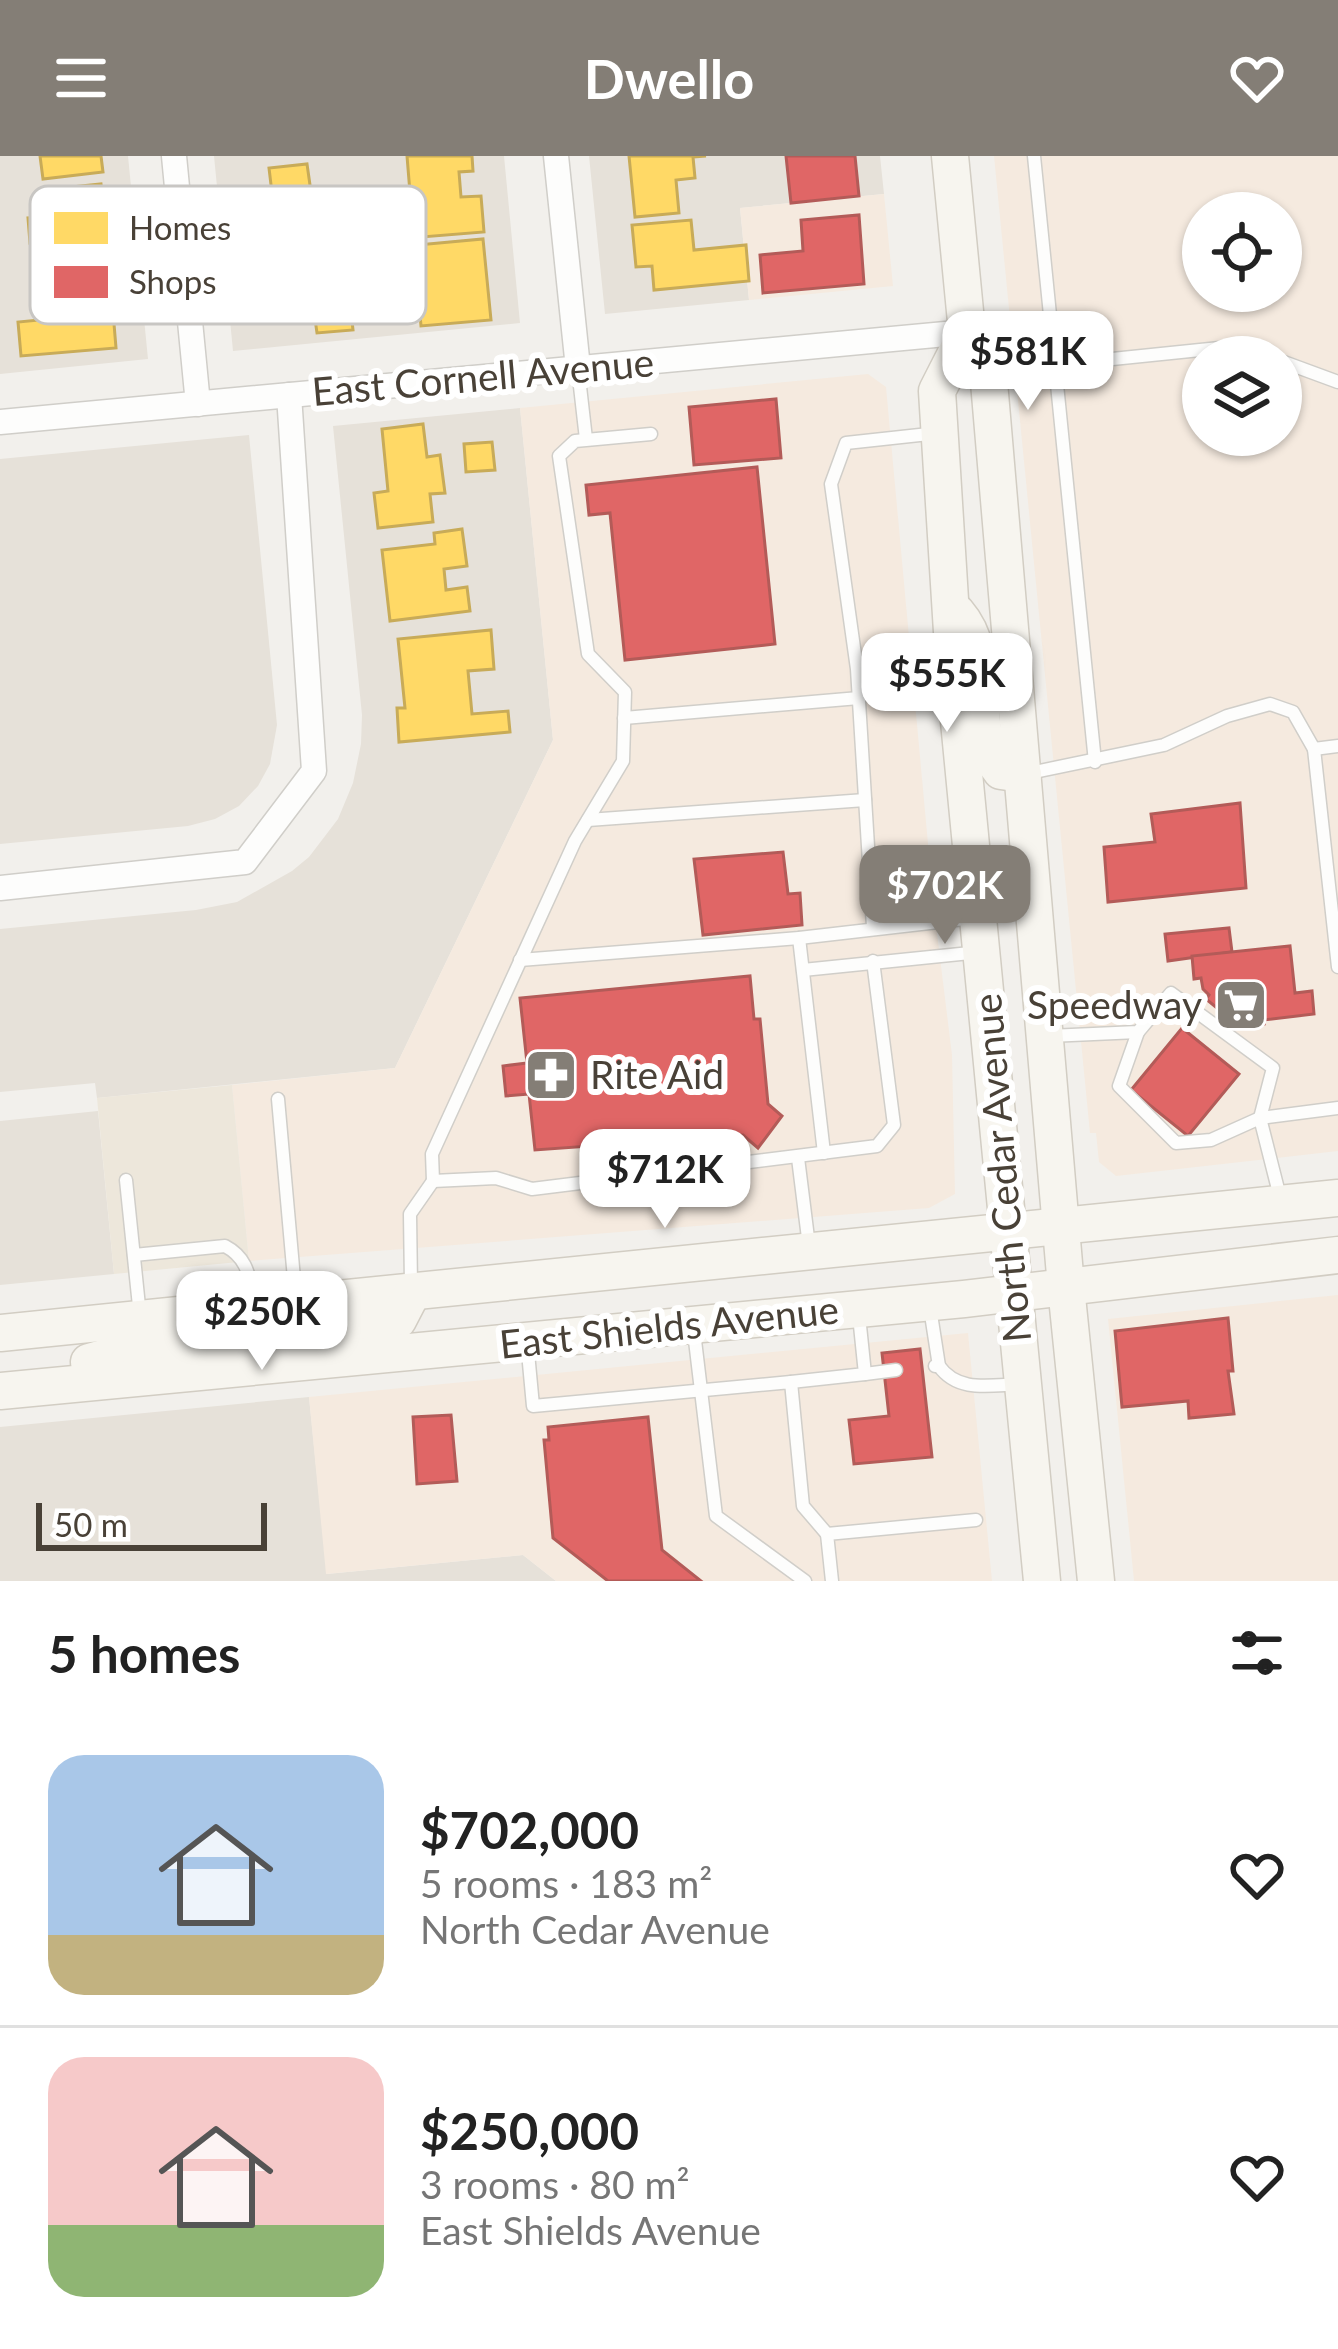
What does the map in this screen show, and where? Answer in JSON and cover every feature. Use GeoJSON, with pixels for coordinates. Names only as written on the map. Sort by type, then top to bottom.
{"type":"FeatureCollection","features":[{"type":"Feature","properties":{"kind":"main road","name":"North Cedar Avenue"},"geometry":{"type":"LineString","coordinates":[[950,156],[967,332],[989,382],[1066,1287],[1096,1581]]}},
{"type":"Feature","properties":{"kind":"main road","name":"North Cedar Avenue"},"geometry":{"type":"LineString","coordinates":[[967,332],[937,391],[980,935],[1042,1581]]}},
{"type":"Feature","properties":{"kind":"main road"},"geometry":{"type":"LineString","coordinates":[[951,606],[969,627],[979,656],[984,739],[1001,770],[1023,775]]}},
{"type":"Feature","properties":{"kind":"main road","name":"East Shields Avenue"},"geometry":{"type":"LineString","coordinates":[[0,1334],[1338,1198]]}},
{"type":"Feature","properties":{"kind":"main road","name":"East Shields Avenue"},"geometry":{"type":"LineString","coordinates":[[0,1391],[1014,1294],[1338,1255]]}},
{"type":"Feature","properties":{"kind":"main road"},"geometry":{"type":"LineString","coordinates":[[44,1387],[92,1360],[246,1338],[359,1330],[398,1320],[412,1293]]}},
{"type":"Feature","properties":{"kind":"street"},"geometry":{"type":"LineString","coordinates":[[175,156],[178,186]]}},
{"type":"Feature","properties":{"kind":"street"},"geometry":{"type":"LineString","coordinates":[[556,156],[578,368]]}},
{"type":"Feature","properties":{"kind":"street"},"geometry":{"type":"LineString","coordinates":[[191,324],[198,404]]}},
{"type":"Feature","properties":{"kind":"street","name":"East Cornell Avenue"},"geometry":{"type":"LineString","coordinates":[[0,422],[967,332]]}},
{"type":"Feature","properties":{"kind":"street"},"geometry":{"type":"LineString","coordinates":[[0,888],[245,862],[314,771],[290,395]]}},
{"type":"Feature","properties":{"kind":"lane"},"geometry":{"type":"LineString","coordinates":[[1034,156],[1095,762]]}},
{"type":"Feature","properties":{"kind":"lane"},"geometry":{"type":"LineString","coordinates":[[967,332],[1026,360],[1054,365],[1182,352]]}},
{"type":"Feature","properties":{"kind":"lane"},"geometry":{"type":"LineString","coordinates":[[578,368],[586,440]]}},
{"type":"Feature","properties":{"kind":"lane"},"geometry":{"type":"LineString","coordinates":[[1302,369],[1338,382]]}},
{"type":"Feature","properties":{"kind":"lane"},"geometry":{"type":"LineString","coordinates":[[873,927],[859,698],[831,484],[846,442],[940,433]]}},
{"type":"Feature","properties":{"kind":"lane"},"geometry":{"type":"LineString","coordinates":[[412,1293],[410,1214],[434,1181],[431,1154],[588,820],[623,761],[625,692],[588,654],[560,456],[575,441],[651,434]]}},
{"type":"Feature","properties":{"kind":"lane"},"geometry":{"type":"LineString","coordinates":[[624,718],[859,698]]}},
{"type":"Feature","properties":{"kind":"lane"},"geometry":{"type":"LineString","coordinates":[[1023,775],[1164,745],[1227,716],[1270,704],[1293,712],[1314,749],[1338,967]]}},
{"type":"Feature","properties":{"kind":"lane"},"geometry":{"type":"LineString","coordinates":[[1314,749],[1338,746]]}},
{"type":"Feature","properties":{"kind":"lane"},"geometry":{"type":"LineString","coordinates":[[588,820],[866,800]]}},
{"type":"Feature","properties":{"kind":"lane"},"geometry":{"type":"LineString","coordinates":[[520,960],[799,938],[873,927],[980,935]]}},
{"type":"Feature","properties":{"kind":"lane"},"geometry":{"type":"LineString","coordinates":[[803,970],[873,961],[980,935]]}},
{"type":"Feature","properties":{"kind":"lane"},"geometry":{"type":"LineString","coordinates":[[799,938],[824,1153]]}},
{"type":"Feature","properties":{"kind":"lane"},"geometry":{"type":"LineString","coordinates":[[434,1181],[496,1178],[532,1189],[877,1146],[894,1124],[873,961]]}},
{"type":"Feature","properties":{"kind":"lane"},"geometry":{"type":"LineString","coordinates":[[1282,1204],[1260,1118],[1273,1068],[1171,993],[1138,1032],[1119,1086],[1176,1143],[1211,1140],[1260,1118],[1338,1108]]}},
{"type":"Feature","properties":{"kind":"lane"},"geometry":{"type":"LineString","coordinates":[[1045,1036],[1138,1032]]}},
{"type":"Feature","properties":{"kind":"lane"},"geometry":{"type":"LineString","coordinates":[[278,1099],[297,1304]]}},
{"type":"Feature","properties":{"kind":"lane"},"geometry":{"type":"LineString","coordinates":[[798,1158],[810,1253]]}},
{"type":"Feature","properties":{"kind":"lane"},"geometry":{"type":"LineString","coordinates":[[126,1180],[141,1319]]}},
{"type":"Feature","properties":{"kind":"lane"},"geometry":{"type":"LineString","coordinates":[[134,1255],[225,1246],[238,1252],[246,1264],[257,1308]]}},
{"type":"Feature","properties":{"kind":"lane"},"geometry":{"type":"LineString","coordinates":[[929,1302],[936,1366],[948,1378],[961,1385],[1022,1384]]}},
{"type":"Feature","properties":{"kind":"lane"},"geometry":{"type":"LineString","coordinates":[[859,1309],[865,1374]]}},
{"type":"Feature","properties":{"kind":"lane"},"geometry":{"type":"LineString","coordinates":[[693,1324],[716,1516],[805,1581]]}},
{"type":"Feature","properties":{"kind":"lane"},"geometry":{"type":"LineString","coordinates":[[527,1341],[533,1406],[896,1370]]}},
{"type":"Feature","properties":{"kind":"lane"},"geometry":{"type":"LineString","coordinates":[[790,1382],[803,1506],[826,1534],[832,1581]]}},
{"type":"Feature","properties":{"kind":"lane"},"geometry":{"type":"LineString","coordinates":[[826,1534],[976,1520]]}},
{"type":"Feature","properties":{"kind":"shaded area"},"geometry":{"type":"Polygon","coordinates":[[[0,156],[128,156],[131,186],[30,186],[30,324],[145,324],[148,359],[0,374],[0,156]]]}},
{"type":"Feature","properties":{"kind":"shaded area"},"geometry":{"type":"Polygon","coordinates":[[[214,156],[504,156],[520,323],[233,351],[230,324],[426,324],[426,186],[217,186],[214,156]]]}},
{"type":"Feature","properties":{"kind":"shaded area"},"geometry":{"type":"Polygon","coordinates":[[[589,156],[880,156],[884,194],[740,208],[749,300],[605,314],[589,156]]]}},
{"type":"Feature","properties":{"kind":"shaded area"},"geometry":{"type":"Polygon","coordinates":[[[994,156],[1338,156],[1338,1151],[1116,1176],[1099,1162],[1096,1133],[1090,1133],[994,156]]]}},
{"type":"Feature","properties":{"kind":"shaded area"},"geometry":{"type":"Polygon","coordinates":[[[884,194],[893,286],[749,300],[740,208],[884,194]]]}},
{"type":"Feature","properties":{"kind":"shaded area"},"geometry":{"type":"Polygon","coordinates":[[[868,374],[886,387],[952,1055],[955,1194],[929,1208],[249,1261],[232,1085],[395,1068],[553,740],[520,408],[868,374]]]}},
{"type":"Feature","properties":{"kind":"shaded area"},"geometry":{"type":"Polygon","coordinates":[[[520,408],[553,740],[395,1068],[97,1098],[95,1083],[0,1092],[0,929],[237,902],[292,871],[338,819],[353,783],[362,715],[333,426],[520,408]]]}},
{"type":"Feature","properties":{"kind":"shaded area"},"geometry":{"type":"Polygon","coordinates":[[[249,435],[277,725],[270,764],[258,786],[239,806],[188,826],[0,844],[0,459],[249,435]]]}},
{"type":"Feature","properties":{"kind":"shaded area"},"geometry":{"type":"Polygon","coordinates":[[[232,1085],[249,1261],[114,1274],[97,1098],[232,1085]]]}},
{"type":"Feature","properties":{"kind":"shaded area"},"geometry":{"type":"Polygon","coordinates":[[[98,1111],[114,1274],[0,1285],[0,1121],[98,1111]]]}},
{"type":"Feature","properties":{"kind":"shaded area"},"geometry":{"type":"Polygon","coordinates":[[[1338,1295],[1338,1581],[1134,1581],[1108,1319],[1338,1295]]]}},
{"type":"Feature","properties":{"kind":"shaded area"},"geometry":{"type":"Polygon","coordinates":[[[968,1333],[992,1581],[556,1581],[523,1555],[326,1574],[309,1397],[968,1333]]]}},
{"type":"Feature","properties":{"kind":"shaded area"},"geometry":{"type":"Polygon","coordinates":[[[309,1397],[327,1574],[523,1555],[556,1581],[0,1581],[0,1427],[309,1397]]]}},
{"type":"Feature","properties":{"kind":"building: Homes"},"geometry":{"type":"Polygon","coordinates":[[[40,156],[101,156],[103,172],[43,179],[40,156]]]}},
{"type":"Feature","properties":{"kind":"building: Homes"},"geometry":{"type":"Polygon","coordinates":[[[407,156],[472,156],[473,171],[459,172],[461,197],[481,196],[484,232],[426,237],[426,186],[409,186],[407,156]]]}},
{"type":"Feature","properties":{"kind":"building: Homes"},"geometry":{"type":"Polygon","coordinates":[[[629,156],[706,156],[693,157],[695,178],[676,180],[679,213],[635,217],[629,156]]]}},
{"type":"Feature","properties":{"kind":"building: Homes"},"geometry":{"type":"Polygon","coordinates":[[[307,164],[310,186],[271,186],[269,168],[307,164]]]}},
{"type":"Feature","properties":{"kind":"building: Homes"},"geometry":{"type":"Polygon","coordinates":[[[691,220],[694,250],[746,245],[749,281],[654,290],[652,266],[636,267],[632,225],[691,220]]]}},
{"type":"Feature","properties":{"kind":"building: Homes"},"geometry":{"type":"Polygon","coordinates":[[[483,239],[491,320],[421,326],[426,324],[426,244],[483,239]]]}},
{"type":"Feature","properties":{"kind":"building: Homes"},"geometry":{"type":"Polygon","coordinates":[[[18,322],[114,324],[116,348],[21,356],[18,322]]]}},
{"type":"Feature","properties":{"kind":"building: Homes"},"geometry":{"type":"Polygon","coordinates":[[[316,324],[352,324],[353,330],[317,333],[316,324]]]}},
{"type":"Feature","properties":{"kind":"building: Homes"},"geometry":{"type":"Polygon","coordinates":[[[423,424],[427,457],[440,455],[445,493],[430,494],[433,522],[378,528],[374,493],[388,491],[382,429],[423,424]]]}},
{"type":"Feature","properties":{"kind":"building: Homes"},"geometry":{"type":"Polygon","coordinates":[[[492,442],[495,470],[466,472],[464,444],[492,442]]]}},
{"type":"Feature","properties":{"kind":"building: Homes"},"geometry":{"type":"Polygon","coordinates":[[[462,529],[467,566],[444,569],[446,590],[467,587],[470,611],[390,621],[382,550],[435,544],[434,533],[462,529]]]}},
{"type":"Feature","properties":{"kind":"building: Homes"},"geometry":{"type":"Polygon","coordinates":[[[491,630],[494,669],[468,671],[472,714],[508,711],[510,732],[399,742],[397,708],[405,708],[398,639],[491,630]]]}},
{"type":"Feature","properties":{"kind":"building: Shops"},"geometry":{"type":"Polygon","coordinates":[[[786,156],[855,156],[859,196],[791,203],[786,156]]]}},
{"type":"Feature","properties":{"kind":"building: Shops"},"geometry":{"type":"Polygon","coordinates":[[[859,215],[864,284],[763,293],[760,255],[803,251],[801,220],[859,215]]]}},
{"type":"Feature","properties":{"kind":"building: Shops"},"geometry":{"type":"Polygon","coordinates":[[[776,399],[781,458],[694,465],[689,407],[776,399]]]}},
{"type":"Feature","properties":{"kind":"building: Shops"},"geometry":{"type":"Polygon","coordinates":[[[757,467],[775,644],[625,660],[610,513],[589,515],[586,485],[757,467]]]}},
{"type":"Feature","properties":{"kind":"building: Shops"},"geometry":{"type":"Polygon","coordinates":[[[1240,803],[1246,888],[1108,902],[1104,847],[1155,842],[1151,814],[1240,803]]]}},
{"type":"Feature","properties":{"kind":"building: Shops"},"geometry":{"type":"Polygon","coordinates":[[[783,852],[788,894],[800,893],[802,925],[703,935],[694,859],[783,852]]]}},
{"type":"Feature","properties":{"kind":"building: Shops"},"geometry":{"type":"Polygon","coordinates":[[[1229,928],[1232,952],[1168,961],[1165,934],[1229,928]]]}},
{"type":"Feature","properties":{"kind":"building: Shops"},"geometry":{"type":"Polygon","coordinates":[[[1290,946],[1295,993],[1312,991],[1314,1014],[1240,1027],[1206,999],[1209,995],[1201,978],[1194,979],[1192,956],[1290,946]]]}},
{"type":"Feature","properties":{"kind":"building: Shops","name":"Rite Aid"},"geometry":{"type":"Polygon","coordinates":[[[750,976],[754,1019],[760,1019],[768,1104],[782,1116],[758,1148],[743,1135],[535,1150],[529,1094],[506,1096],[503,1066],[527,1063],[520,998],[750,976]]]}},
{"type":"Feature","properties":{"kind":"building: Shops"},"geometry":{"type":"Polygon","coordinates":[[[1182,1028],[1239,1074],[1188,1136],[1131,1090],[1182,1028]]]}},
{"type":"Feature","properties":{"kind":"building: Shops"},"geometry":{"type":"Polygon","coordinates":[[[1228,1318],[1234,1414],[1189,1418],[1188,1401],[1122,1407],[1115,1331],[1228,1318]]]}},
{"type":"Feature","properties":{"kind":"building: Shops"},"geometry":{"type":"Polygon","coordinates":[[[920,1349],[932,1457],[854,1464],[849,1420],[889,1416],[882,1353],[920,1349]]]}},
{"type":"Feature","properties":{"kind":"building: Shops"},"geometry":{"type":"Polygon","coordinates":[[[451,1415],[457,1481],[417,1484],[413,1417],[451,1415]]]}},
{"type":"Feature","properties":{"kind":"building: Shops"},"geometry":{"type":"Polygon","coordinates":[[[648,1417],[662,1550],[701,1581],[608,1581],[553,1538],[544,1440],[549,1440],[548,1427],[648,1417]]]}},
{"type":"Feature","properties":{"kind":"place","name":"Speedway"},"geometry":{"type":"Point","coordinates":[1241,1005]}},
{"type":"Feature","properties":{"kind":"place","name":"Rite Aid"},"geometry":{"type":"Point","coordinates":[551,1075]}}]}
